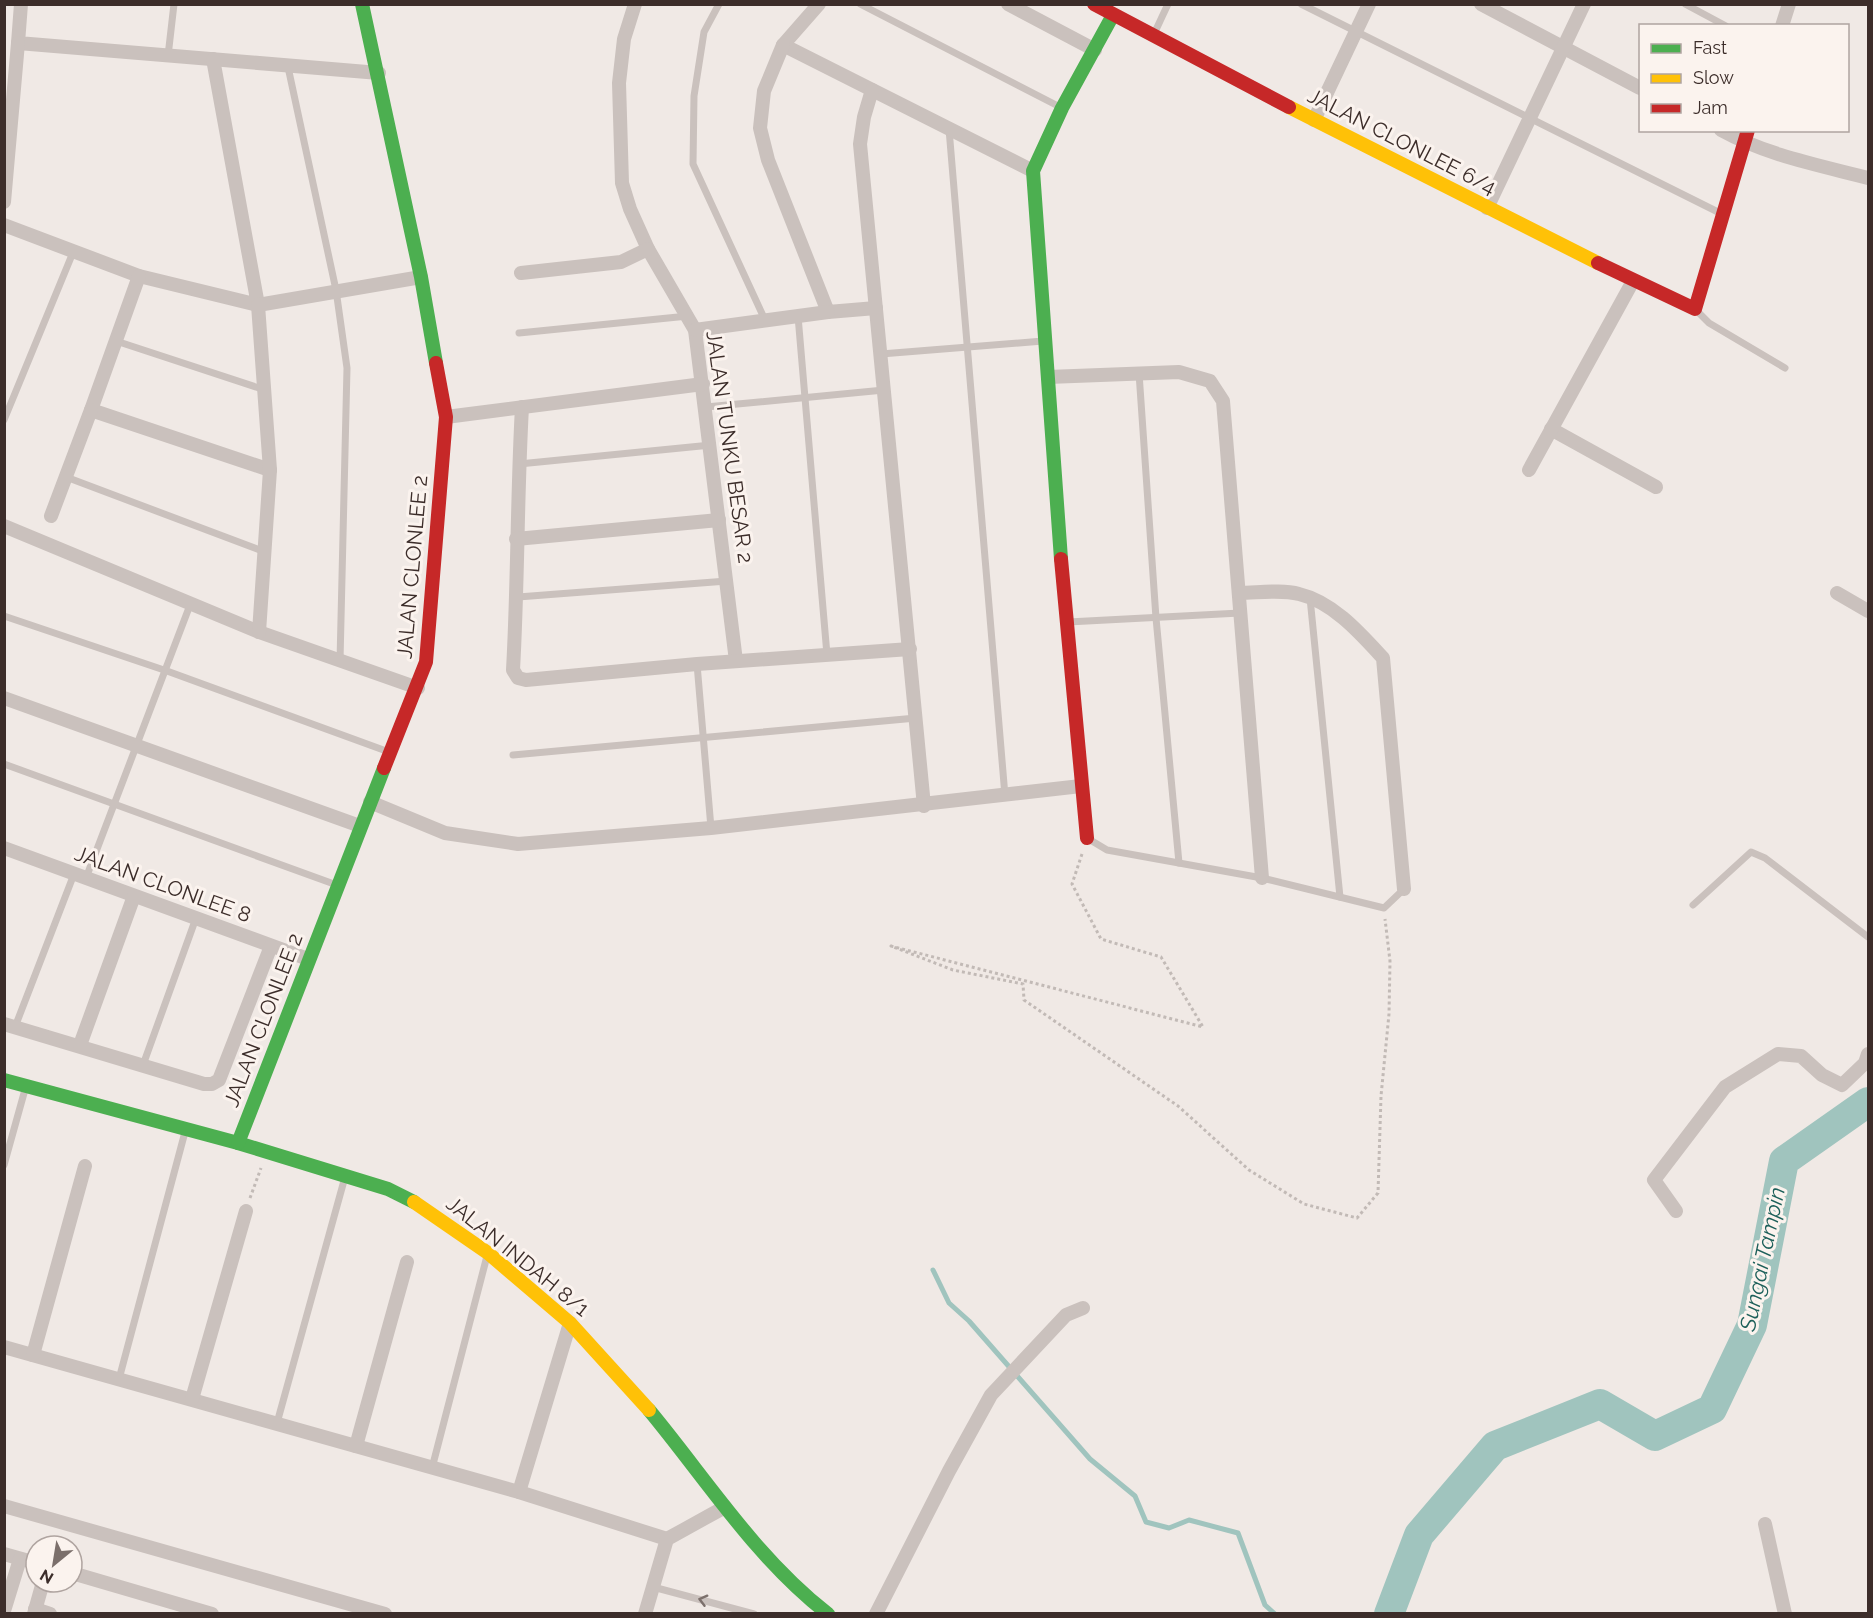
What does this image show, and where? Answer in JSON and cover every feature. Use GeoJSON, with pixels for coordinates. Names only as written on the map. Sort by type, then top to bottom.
{"type":"FeatureCollection","features":[{"type":"Feature","properties":{"kind":"street"},"geometry":{"type":"LineString","coordinates":[[4,202],[21,4]]}},
{"type":"Feature","properties":{"kind":"street","name":"JALAN CLONLEE 2"},"geometry":{"type":"LineString","coordinates":[[238,1143],[360,826],[418,688],[426,662],[446,417],[421,277],[379,73],[362,4]]}},
{"type":"Feature","properties":{"kind":"street","name":"JALAN TUNKU BESAR 2"},"geometry":{"type":"LineString","coordinates":[[635,4],[624,39],[619,84],[619,154],[622,183],[630,209],[648,249],[695,330],[736,662]]}},
{"type":"Feature","properties":{"kind":"street"},"geometry":{"type":"LineString","coordinates":[[819,4],[783,45],[764,91],[760,128],[768,160],[828,312]]}},
{"type":"Feature","properties":{"kind":"street"},"geometry":{"type":"LineString","coordinates":[[1008,4],[1095,50]]}},
{"type":"Feature","properties":{"kind":"street","name":"JALAN CLONLEE 6/4"},"geometry":{"type":"LineString","coordinates":[[1094,4],[1487,208],[1633,281],[1695,309]]}},
{"type":"Feature","properties":{"kind":"street"},"geometry":{"type":"LineString","coordinates":[[1314,120],[1370,4]]}},
{"type":"Feature","properties":{"kind":"street"},"geometry":{"type":"LineString","coordinates":[[1481,4],[1639,87]]}},
{"type":"Feature","properties":{"kind":"street"},"geometry":{"type":"LineString","coordinates":[[1487,208],[1584,4]]}},
{"type":"Feature","properties":{"kind":"street"},"geometry":{"type":"LineString","coordinates":[[1783,24],[1790,4]]}},
{"type":"Feature","properties":{"kind":"street"},"geometry":{"type":"LineString","coordinates":[[1087,838],[1066,622],[1033,171],[1062,108],[1113,15]]}},
{"type":"Feature","properties":{"kind":"street"},"geometry":{"type":"LineString","coordinates":[[18,43],[379,73]]}},
{"type":"Feature","properties":{"kind":"street"},"geometry":{"type":"LineString","coordinates":[[783,45],[1033,171]]}},
{"type":"Feature","properties":{"kind":"street"},"geometry":{"type":"LineString","coordinates":[[213,59],[258,305],[265,390],[270,470],[259,632]]}},
{"type":"Feature","properties":{"kind":"street"},"geometry":{"type":"LineString","coordinates":[[872,90],[864,117],[860,144],[924,806]]}},
{"type":"Feature","properties":{"kind":"street"},"geometry":{"type":"LineString","coordinates":[[1728,132],[1869,178]]}},
{"type":"Feature","properties":{"kind":"street"},"geometry":{"type":"LineString","coordinates":[[1695,309],[1746,137]]}},
{"type":"Feature","properties":{"kind":"street"},"geometry":{"type":"LineString","coordinates":[[4,225],[140,276],[258,305],[421,277]]}},
{"type":"Feature","properties":{"kind":"street"},"geometry":{"type":"LineString","coordinates":[[522,273],[621,262],[648,249]]}},
{"type":"Feature","properties":{"kind":"street"},"geometry":{"type":"LineString","coordinates":[[51,516],[140,276]]}},
{"type":"Feature","properties":{"kind":"street"},"geometry":{"type":"LineString","coordinates":[[1528,470],[1633,281]]}},
{"type":"Feature","properties":{"kind":"street"},"geometry":{"type":"LineString","coordinates":[[695,330],[828,312],[876,308]]}},
{"type":"Feature","properties":{"kind":"street"},"geometry":{"type":"LineString","coordinates":[[1048,376],[1179,372],[1210,381],[1223,401],[1262,878]]}},
{"type":"Feature","properties":{"kind":"street"},"geometry":{"type":"LineString","coordinates":[[446,417],[703,384]]}},
{"type":"Feature","properties":{"kind":"street"},"geometry":{"type":"LineString","coordinates":[[522,407],[516,539],[518,597],[513,670],[518,678],[526,680],[697,664],[910,649]]}},
{"type":"Feature","properties":{"kind":"street"},"geometry":{"type":"LineString","coordinates":[[92,410],[270,470]]}},
{"type":"Feature","properties":{"kind":"street"},"geometry":{"type":"LineString","coordinates":[[1551,429],[1656,487]]}},
{"type":"Feature","properties":{"kind":"street"},"geometry":{"type":"LineString","coordinates":[[516,539],[719,520]]}},
{"type":"Feature","properties":{"kind":"street"},"geometry":{"type":"LineString","coordinates":[[4,526],[259,632],[418,688]]}},
{"type":"Feature","properties":{"kind":"street"},"geometry":{"type":"LineString","coordinates":[[1837,592],[1869,611]]}},
{"type":"Feature","properties":{"kind":"street"},"geometry":{"type":"LineString","coordinates":[[1239,593],[1298,593],[1320,602],[1359,632],[1383,658],[1404,889]]}},
{"type":"Feature","properties":{"kind":"street"},"geometry":{"type":"LineString","coordinates":[[4,698],[360,826]]}},
{"type":"Feature","properties":{"kind":"street"},"geometry":{"type":"LineString","coordinates":[[370,802],[445,833],[518,844],[711,828],[924,806],[1081,786]]}},
{"type":"Feature","properties":{"kind":"street","name":"JALAN CLONLEE 8"},"geometry":{"type":"LineString","coordinates":[[6,853],[80,876],[308,959]]}},
{"type":"Feature","properties":{"kind":"street"},"geometry":{"type":"LineString","coordinates":[[80,1045],[134,896]]}},
{"type":"Feature","properties":{"kind":"street"},"geometry":{"type":"LineString","coordinates":[[10,1026],[80,1045],[204,1084],[212,1084],[219,1080],[271,946]]}},
{"type":"Feature","properties":{"kind":"street"},"geometry":{"type":"LineString","coordinates":[[1676,1211],[1654,1180],[1725,1087],[1778,1054],[1801,1056],[1822,1075],[1842,1085],[1867,1061]]}},
{"type":"Feature","properties":{"kind":"street","name":"JALAN INDAH 8/1"},"geometry":{"type":"LineString","coordinates":[[4,1080],[238,1143],[388,1189],[425,1207],[488,1253],[570,1323],[650,1412],[764,1555],[801,1593],[828,1614]]}},
{"type":"Feature","properties":{"kind":"street"},"geometry":{"type":"LineString","coordinates":[[33,1354],[85,1166]]}},
{"type":"Feature","properties":{"kind":"street"},"geometry":{"type":"LineString","coordinates":[[192,1399],[246,1211]]}},
{"type":"Feature","properties":{"kind":"street"},"geometry":{"type":"LineString","coordinates":[[356,1446],[407,1262]]}},
{"type":"Feature","properties":{"kind":"street"},"geometry":{"type":"LineString","coordinates":[[876,1614],[948,1471],[991,1395],[1066,1315],[1083,1308]]}},
{"type":"Feature","properties":{"kind":"street"},"geometry":{"type":"LineString","coordinates":[[519,1492],[570,1323]]}},
{"type":"Feature","properties":{"kind":"street"},"geometry":{"type":"LineString","coordinates":[[4,1347],[519,1492],[667,1539]]}},
{"type":"Feature","properties":{"kind":"street"},"geometry":{"type":"LineString","coordinates":[[4,1506],[385,1614]]}},
{"type":"Feature","properties":{"kind":"street"},"geometry":{"type":"LineString","coordinates":[[645,1614],[667,1539],[725,1507]]}},
{"type":"Feature","properties":{"kind":"street"},"geometry":{"type":"LineString","coordinates":[[1765,1524],[1785,1614]]}},
{"type":"Feature","properties":{"kind":"street"},"geometry":{"type":"LineString","coordinates":[[4,1554],[24,1560]]}},
{"type":"Feature","properties":{"kind":"street"},"geometry":{"type":"LineString","coordinates":[[4,1611],[20,1559]]}},
{"type":"Feature","properties":{"kind":"street"},"geometry":{"type":"LineString","coordinates":[[84,1577],[212,1614]]}},
{"type":"Feature","properties":{"kind":"street"},"geometry":{"type":"LineString","coordinates":[[39,1594],[34,1611],[50,1614]]}},
{"type":"Feature","properties":{"kind":"lane"},"geometry":{"type":"LineString","coordinates":[[168,56],[174,4]]}},
{"type":"Feature","properties":{"kind":"lane"},"geometry":{"type":"LineString","coordinates":[[719,4],[704,33],[702,43],[694,96],[693,164],[765,320]]}},
{"type":"Feature","properties":{"kind":"lane"},"geometry":{"type":"LineString","coordinates":[[860,4],[1062,108]]}},
{"type":"Feature","properties":{"kind":"lane"},"geometry":{"type":"LineString","coordinates":[[1152,36],[1168,4]]}},
{"type":"Feature","properties":{"kind":"lane"},"geometry":{"type":"LineString","coordinates":[[1301,4],[1722,214]]}},
{"type":"Feature","properties":{"kind":"lane"},"geometry":{"type":"LineString","coordinates":[[1684,4],[1722,24]]}},
{"type":"Feature","properties":{"kind":"lane"},"geometry":{"type":"LineString","coordinates":[[288,67],[336,290],[347,368],[340,661]]}},
{"type":"Feature","properties":{"kind":"lane"},"geometry":{"type":"LineString","coordinates":[[949,128],[1005,796]]}},
{"type":"Feature","properties":{"kind":"lane"},"geometry":{"type":"LineString","coordinates":[[4,420],[74,250]]}},
{"type":"Feature","properties":{"kind":"lane"},"geometry":{"type":"LineString","coordinates":[[1695,309],[1709,323],[1785,369]]}},
{"type":"Feature","properties":{"kind":"lane"},"geometry":{"type":"LineString","coordinates":[[519,333],[688,316]]}},
{"type":"Feature","properties":{"kind":"lane"},"geometry":{"type":"LineString","coordinates":[[798,316],[827,655]]}},
{"type":"Feature","properties":{"kind":"lane"},"geometry":{"type":"LineString","coordinates":[[116,341],[265,390]]}},
{"type":"Feature","properties":{"kind":"lane"},"geometry":{"type":"LineString","coordinates":[[881,354],[1046,341]]}},
{"type":"Feature","properties":{"kind":"lane"},"geometry":{"type":"LineString","coordinates":[[1139,373],[1156,618],[1179,863]]}},
{"type":"Feature","properties":{"kind":"lane"},"geometry":{"type":"LineString","coordinates":[[706,407],[884,390]]}},
{"type":"Feature","properties":{"kind":"lane"},"geometry":{"type":"LineString","coordinates":[[519,464],[711,445]]}},
{"type":"Feature","properties":{"kind":"lane"},"geometry":{"type":"LineString","coordinates":[[66,477],[265,552]]}},
{"type":"Feature","properties":{"kind":"lane"},"geometry":{"type":"LineString","coordinates":[[518,597],[727,581]]}},
{"type":"Feature","properties":{"kind":"lane"},"geometry":{"type":"LineString","coordinates":[[1310,598],[1340,897]]}},
{"type":"Feature","properties":{"kind":"lane"},"geometry":{"type":"LineString","coordinates":[[10,1026],[114,803],[190,605]]}},
{"type":"Feature","properties":{"kind":"lane"},"geometry":{"type":"LineString","coordinates":[[1066,622],[1240,613]]}},
{"type":"Feature","properties":{"kind":"lane"},"geometry":{"type":"LineString","coordinates":[[4,616],[166,671],[391,753]]}},
{"type":"Feature","properties":{"kind":"lane"},"geometry":{"type":"LineString","coordinates":[[697,664],[711,828]]}},
{"type":"Feature","properties":{"kind":"lane"},"geometry":{"type":"LineString","coordinates":[[513,755],[916,718]]}},
{"type":"Feature","properties":{"kind":"lane"},"geometry":{"type":"LineString","coordinates":[[4,764],[337,885]]}},
{"type":"Feature","properties":{"kind":"lane"},"geometry":{"type":"LineString","coordinates":[[1087,838],[1107,850],[1262,878],[1384,908],[1404,889]]}},
{"type":"Feature","properties":{"kind":"lane"},"geometry":{"type":"LineString","coordinates":[[1693,905],[1751,852],[1765,858],[1869,937]]}},
{"type":"Feature","properties":{"kind":"lane"},"geometry":{"type":"LineString","coordinates":[[143,1065],[196,918]]}},
{"type":"Feature","properties":{"kind":"lane"},"geometry":{"type":"LineString","coordinates":[[4,1165],[26,1086]]}},
{"type":"Feature","properties":{"kind":"lane"},"geometry":{"type":"LineString","coordinates":[[119,1379],[185,1129]]}},
{"type":"Feature","properties":{"kind":"lane"},"geometry":{"type":"LineString","coordinates":[[277,1423],[345,1176]]}},
{"type":"Feature","properties":{"kind":"lane"},"geometry":{"type":"LineString","coordinates":[[432,1468],[488,1253]]}},
{"type":"Feature","properties":{"kind":"lane"},"geometry":{"type":"LineString","coordinates":[[653,1587],[754,1614]]}},
{"type":"Feature","properties":{"kind":"path"},"geometry":{"type":"LineString","coordinates":[[1087,838],[1072,884],[1101,939],[1161,957],[1203,1027],[891,946],[953,970],[1023,984],[1024,1000],[1178,1106],[1249,1170],[1304,1204],[1357,1218],[1378,1192],[1390,972],[1384,908]]}},
{"type":"Feature","properties":{"kind":"path"},"geometry":{"type":"LineString","coordinates":[[246,1211],[266,1153]]}},
{"type":"Feature","properties":{"kind":"waterway","name":"Sungai Tampin"},"geometry":{"type":"LineString","coordinates":[[1389,1614],[1419,1535],[1495,1446],[1600,1404],[1655,1436],[1712,1409],[1752,1325],[1784,1161],[1868,1102]]}},
{"type":"Feature","properties":{"kind":"waterway"},"geometry":{"type":"LineString","coordinates":[[933,1270],[949,1303],[969,1321],[1090,1459],[1135,1496],[1146,1522],[1169,1528],[1189,1520],[1238,1533],[1265,1605],[1275,1614]]}},
{"type":"Feature","properties":{"kind":"traffic: fast"},"geometry":{"type":"LineString","coordinates":[[362,4],[421,277],[436,363]]}},
{"type":"Feature","properties":{"kind":"traffic: fast"},"geometry":{"type":"LineString","coordinates":[[1061,559],[1033,171],[1062,108],[1113,15]]}},
{"type":"Feature","properties":{"kind":"traffic: fast"},"geometry":{"type":"LineString","coordinates":[[238,1143],[384,768]]}},
{"type":"Feature","properties":{"kind":"traffic: fast"},"geometry":{"type":"LineString","coordinates":[[4,1080],[238,1143],[388,1189],[414,1202]]}},
{"type":"Feature","properties":{"kind":"traffic: fast"},"geometry":{"type":"LineString","coordinates":[[649,1410],[755,1543],[777,1568],[828,1614]]}},
{"type":"Feature","properties":{"kind":"traffic: slow"},"geometry":{"type":"LineString","coordinates":[[1289,107],[1598,263]]}},
{"type":"Feature","properties":{"kind":"traffic: slow"},"geometry":{"type":"LineString","coordinates":[[414,1202],[488,1253],[570,1323],[649,1410]]}},
{"type":"Feature","properties":{"kind":"traffic: jam"},"geometry":{"type":"LineString","coordinates":[[1094,4],[1289,107]]}},
{"type":"Feature","properties":{"kind":"traffic: jam"},"geometry":{"type":"LineString","coordinates":[[1598,263],[1695,309],[1747,132]]}},
{"type":"Feature","properties":{"kind":"traffic: jam"},"geometry":{"type":"LineString","coordinates":[[384,768],[426,662],[446,417],[436,363]]}},
{"type":"Feature","properties":{"kind":"traffic: jam"},"geometry":{"type":"LineString","coordinates":[[1061,559],[1087,838]]}}]}
